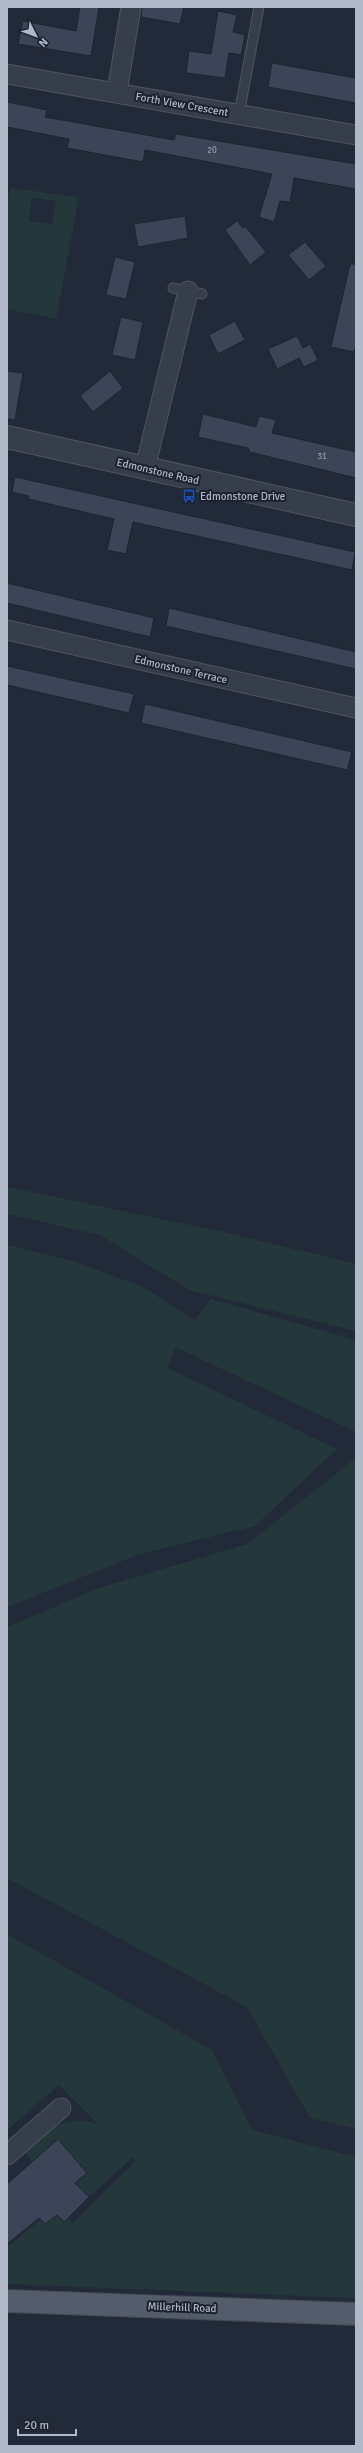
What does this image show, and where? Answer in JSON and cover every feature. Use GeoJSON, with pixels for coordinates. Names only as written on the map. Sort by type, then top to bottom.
{"type":"FeatureCollection","features":[{"type":"Feature","properties":{"kind":"main road","name":"Millerhill Road"},"geometry":{"type":"LineString","coordinates":[[7,2301],[356,2314]]}},
{"type":"Feature","properties":{"kind":"street"},"geometry":{"type":"LineString","coordinates":[[117,92],[131,7]]}},
{"type":"Feature","properties":{"kind":"street","name":"Forth View Crescent"},"geometry":{"type":"LineString","coordinates":[[7,74],[117,92],[356,135]]}},
{"type":"Feature","properties":{"kind":"street"},"geometry":{"type":"LineString","coordinates":[[145,468],[188,291]]}},
{"type":"Feature","properties":{"kind":"street","name":"Edmonstone Road"},"geometry":{"type":"LineString","coordinates":[[7,437],[356,515]]}},
{"type":"Feature","properties":{"kind":"street","name":"Edmonstone Terrace"},"geometry":{"type":"LineString","coordinates":[[7,630],[356,708]]}},
{"type":"Feature","properties":{"kind":"street"},"geometry":{"type":"LineString","coordinates":[[7,2155],[61,2108]]}},
{"type":"Feature","properties":{"kind":"lane"},"geometry":{"type":"LineString","coordinates":[[239,114],[259,7]]}},
{"type":"Feature","properties":{"kind":"green space"},"geometry":{"type":"Polygon","coordinates":[[[10,188],[79,197],[56,319],[7,309],[7,205],[10,188]],[[32,198],[29,221],[52,224],[56,201],[32,198]]]}},
{"type":"Feature","properties":{"kind":"green space"},"geometry":{"type":"Polygon","coordinates":[[[7,1187],[220,1231],[356,1264],[356,1331],[189,1290],[100,1235],[7,1214],[7,1187]]]}},
{"type":"Feature","properties":{"kind":"green space"},"geometry":{"type":"Polygon","coordinates":[[[7,1245],[70,1260],[141,1286],[195,1320],[211,1299],[356,1340],[356,1432],[175,1347],[168,1368],[337,1449],[255,1526],[137,1555],[7,1607],[7,1245]]]}},
{"type":"Feature","properties":{"kind":"green space"},"geometry":{"type":"Polygon","coordinates":[[[356,1458],[356,2129],[310,2118],[247,2007],[7,1878],[7,1627],[99,1588],[247,1544],[356,1458]]]}},
{"type":"Feature","properties":{"kind":"green space"},"geometry":{"type":"Polygon","coordinates":[[[7,1934],[212,2050],[252,2130],[356,2157],[356,2298],[7,2284],[7,2245],[9,2246],[41,2219],[45,2224],[51,2219],[37,2202],[68,2218],[72,2223],[136,2161],[132,2158],[89,2197],[69,2189],[87,2173],[58,2139],[32,2161],[24,2151],[41,2136],[58,2125],[77,2121],[99,2125],[59,2085],[7,2130],[7,1934]]]}},
{"type":"Feature","properties":{"kind":"building"},"geometry":{"type":"Polygon","coordinates":[[[80,7],[99,7],[91,56],[18,44],[23,21],[76,31],[80,7]]]}},
{"type":"Feature","properties":{"kind":"building"},"geometry":{"type":"Polygon","coordinates":[[[142,7],[184,7],[180,24],[141,17],[142,7]]]}},
{"type":"Feature","properties":{"kind":"building"},"geometry":{"type":"Polygon","coordinates":[[[218,11],[237,15],[233,32],[245,35],[241,55],[229,53],[225,78],[186,73],[189,51],[211,54],[218,11]]]}},
{"type":"Feature","properties":{"kind":"building"},"geometry":{"type":"Polygon","coordinates":[[[272,63],[356,78],[356,103],[268,87],[272,63]]]}},
{"type":"Feature","properties":{"kind":"building"},"geometry":{"type":"Polygon","coordinates":[[[7,102],[47,110],[45,117],[174,140],[176,134],[356,164],[356,189],[294,178],[290,202],[280,201],[274,222],[259,217],[272,174],[145,150],[143,162],[67,148],[69,139],[7,127],[7,102]]]}},
{"type":"Feature","properties":{"kind":"building"},"geometry":{"type":"Polygon","coordinates":[[[185,216],[188,238],[138,247],[134,224],[185,216]]]}},
{"type":"Feature","properties":{"kind":"building"},"geometry":{"type":"Polygon","coordinates":[[[237,221],[243,228],[245,226],[266,252],[250,265],[225,230],[237,221]]]}},
{"type":"Feature","properties":{"kind":"building"},"geometry":{"type":"Polygon","coordinates":[[[305,242],[326,266],[309,280],[288,255],[305,242]]]}},
{"type":"Feature","properties":{"kind":"building"},"geometry":{"type":"Polygon","coordinates":[[[115,257],[135,262],[126,299],[106,295],[115,257]]]}},
{"type":"Feature","properties":{"kind":"building"},"geometry":{"type":"Polygon","coordinates":[[[350,264],[356,264],[356,344],[354,352],[331,347],[350,264]]]}},
{"type":"Feature","properties":{"kind":"building"},"geometry":{"type":"Polygon","coordinates":[[[121,317],[143,322],[135,360],[112,355],[121,317]]]}},
{"type":"Feature","properties":{"kind":"building"},"geometry":{"type":"Polygon","coordinates":[[[235,321],[245,340],[218,354],[209,335],[235,321]]]}},
{"type":"Feature","properties":{"kind":"building"},"geometry":{"type":"Polygon","coordinates":[[[297,336],[303,348],[310,344],[318,360],[304,367],[299,358],[277,369],[268,349],[297,336]]]}},
{"type":"Feature","properties":{"kind":"building"},"geometry":{"type":"Polygon","coordinates":[[[7,371],[23,373],[15,420],[7,419],[7,371]]]}},
{"type":"Feature","properties":{"kind":"building"},"geometry":{"type":"Polygon","coordinates":[[[110,371],[123,388],[93,412],[80,396],[110,371]]]}},
{"type":"Feature","properties":{"kind":"building"},"geometry":{"type":"Polygon","coordinates":[[[203,414],[256,427],[259,416],[276,420],[272,433],[356,452],[356,478],[250,452],[248,448],[198,437],[203,414]]]}},
{"type":"Feature","properties":{"kind":"building"},"geometry":{"type":"Polygon","coordinates":[[[15,477],[355,552],[352,570],[133,522],[126,554],[107,550],[114,519],[28,499],[29,496],[12,492],[15,477]]]}},
{"type":"Feature","properties":{"kind":"building"},"geometry":{"type":"Polygon","coordinates":[[[7,583],[154,618],[150,637],[7,603],[7,583]]]}},
{"type":"Feature","properties":{"kind":"building"},"geometry":{"type":"Polygon","coordinates":[[[169,608],[356,652],[356,669],[166,626],[169,608]]]}},
{"type":"Feature","properties":{"kind":"building"},"geometry":{"type":"Polygon","coordinates":[[[7,666],[134,694],[129,713],[7,685],[7,666]]]}},
{"type":"Feature","properties":{"kind":"building"},"geometry":{"type":"Polygon","coordinates":[[[145,704],[352,752],[347,770],[141,723],[145,704]]]}},
{"type":"Feature","properties":{"kind":"building"},"geometry":{"type":"Polygon","coordinates":[[[58,2139],[87,2173],[75,2183],[89,2197],[64,2222],[57,2215],[45,2224],[39,2218],[7,2244],[7,2184],[58,2139]]]}},
{"type":"Feature","properties":{"kind":"place","name":"Edmonstone Drive"},"geometry":{"type":"Point","coordinates":[189,496]}}]}
